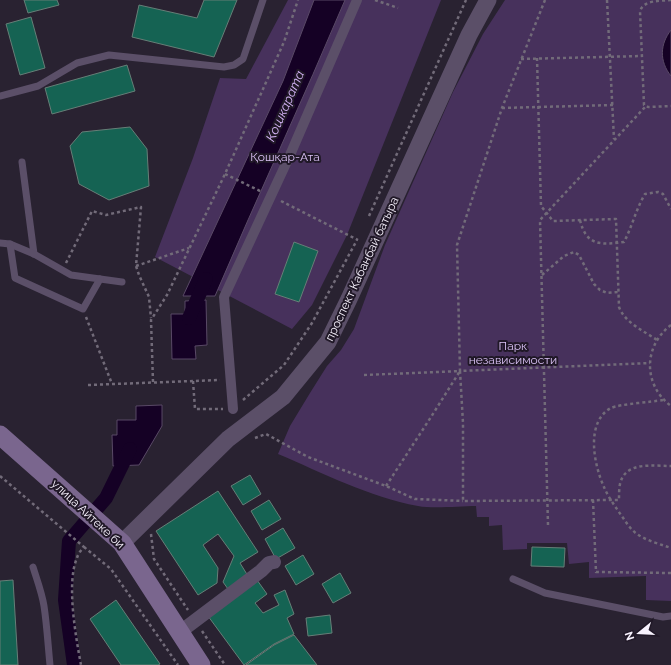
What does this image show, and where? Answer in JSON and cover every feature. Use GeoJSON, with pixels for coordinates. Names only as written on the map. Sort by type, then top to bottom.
{"type":"FeatureCollection","features":[{"type":"Feature","properties":{"kind":"main road","name":"улица Айтеке би"},"geometry":{"type":"LineString","coordinates":[[2,438],[118,539],[201,665]]}},
{"type":"Feature","properties":{"kind":"street"},"geometry":{"type":"LineString","coordinates":[[233,409],[224,296],[357,0]]}},
{"type":"Feature","properties":{"kind":"street","name":"проспект Кабанбай батыра"},"geometry":{"type":"LineString","coordinates":[[118,539],[228,439],[283,397],[328,342],[469,35],[488,0]]}},
{"type":"Feature","properties":{"kind":"street"},"geometry":{"type":"LineString","coordinates":[[180,632],[261,571],[269,563],[274,562]]}},
{"type":"Feature","properties":{"kind":"lane"},"geometry":{"type":"LineString","coordinates":[[0,96],[38,86],[77,63],[109,55],[224,67],[234,64],[243,59],[263,0]]}},
{"type":"Feature","properties":{"kind":"lane"},"geometry":{"type":"LineString","coordinates":[[22,162],[34,254]]}},
{"type":"Feature","properties":{"kind":"lane"},"geometry":{"type":"LineString","coordinates":[[0,243],[10,244],[34,254],[71,275],[122,282]]}},
{"type":"Feature","properties":{"kind":"lane"},"geometry":{"type":"LineString","coordinates":[[10,244],[15,278],[83,310],[100,279]]}},
{"type":"Feature","properties":{"kind":"lane"},"geometry":{"type":"LineString","coordinates":[[33,567],[42,594],[50,665]]}},
{"type":"Feature","properties":{"kind":"lane"},"geometry":{"type":"LineString","coordinates":[[513,579],[545,593],[663,617],[671,616]]}},
{"type":"Feature","properties":{"kind":"path"},"geometry":{"type":"LineString","coordinates":[[151,320],[167,296],[225,174],[284,42],[298,0]]}},
{"type":"Feature","properties":{"kind":"path"},"geometry":{"type":"LineString","coordinates":[[375,0],[398,8]]}},
{"type":"Feature","properties":{"kind":"path"},"geometry":{"type":"LineString","coordinates":[[367,219],[466,0]]}},
{"type":"Feature","properties":{"kind":"path"},"geometry":{"type":"LineString","coordinates":[[463,502],[463,423],[460,370],[457,245],[502,108],[545,0]]}},
{"type":"Feature","properties":{"kind":"path"},"geometry":{"type":"LineString","coordinates":[[607,0],[614,140]]}},
{"type":"Feature","properties":{"kind":"path"},"geometry":{"type":"LineString","coordinates":[[646,106],[643,102],[641,6],[645,2],[671,0]]}},
{"type":"Feature","properties":{"kind":"path"},"geometry":{"type":"LineString","coordinates":[[521,59],[641,56]]}},
{"type":"Feature","properties":{"kind":"path"},"geometry":{"type":"LineString","coordinates":[[537,58],[540,206],[553,221],[616,219],[619,292],[622,314],[632,324],[657,340]]}},
{"type":"Feature","properties":{"kind":"path"},"geometry":{"type":"LineString","coordinates":[[502,108],[613,105]]}},
{"type":"Feature","properties":{"kind":"path"},"geometry":{"type":"LineString","coordinates":[[548,525],[540,220],[646,106],[671,106]]}},
{"type":"Feature","properties":{"kind":"path"},"geometry":{"type":"LineString","coordinates":[[225,174],[358,240]]}},
{"type":"Feature","properties":{"kind":"path"},"geometry":{"type":"LineString","coordinates":[[580,220],[584,233],[593,242],[617,243],[624,242],[645,194],[658,192],[663,194],[671,209]]}},
{"type":"Feature","properties":{"kind":"path"},"geometry":{"type":"LineString","coordinates":[[63,271],[92,211],[106,216],[141,207],[136,266],[149,297],[153,382]]}},
{"type":"Feature","properties":{"kind":"path"},"geometry":{"type":"LineString","coordinates":[[193,381],[195,409],[233,409],[284,365],[312,323],[361,233]]}},
{"type":"Feature","properties":{"kind":"path"},"geometry":{"type":"LineString","coordinates":[[136,266],[189,248]]}},
{"type":"Feature","properties":{"kind":"path"},"geometry":{"type":"LineString","coordinates":[[542,275],[564,256],[574,252],[579,255],[594,284],[600,290],[607,293],[619,292]]}},
{"type":"Feature","properties":{"kind":"path"},"geometry":{"type":"LineString","coordinates":[[83,310],[112,384]]}},
{"type":"Feature","properties":{"kind":"path"},"geometry":{"type":"LineString","coordinates":[[671,325],[663,331],[653,347],[650,363],[653,384],[663,400],[671,406]]}},
{"type":"Feature","properties":{"kind":"path"},"geometry":{"type":"LineString","coordinates":[[364,375],[650,363]]}},
{"type":"Feature","properties":{"kind":"path"},"geometry":{"type":"LineString","coordinates":[[386,486],[431,418],[460,370]]}},
{"type":"Feature","properties":{"kind":"path"},"geometry":{"type":"LineString","coordinates":[[88,385],[221,380]]}},
{"type":"Feature","properties":{"kind":"path"},"geometry":{"type":"LineString","coordinates":[[663,400],[612,408],[601,418],[594,436],[597,461],[604,486],[611,500],[629,527],[646,539],[671,548]]}},
{"type":"Feature","properties":{"kind":"path"},"geometry":{"type":"LineString","coordinates":[[252,439],[266,434],[308,457],[386,486],[415,499],[463,502],[619,500],[620,483],[628,471],[637,466],[671,466]]}},
{"type":"Feature","properties":{"kind":"path"},"geometry":{"type":"LineString","coordinates":[[0,476],[111,569],[178,665]]}},
{"type":"Feature","properties":{"kind":"path"},"geometry":{"type":"LineString","coordinates":[[593,500],[596,572],[671,572]]}},
{"type":"Feature","properties":{"kind":"path"},"geometry":{"type":"LineString","coordinates":[[151,533],[154,559],[225,665]]}},
{"type":"Feature","properties":{"kind":"path"},"geometry":{"type":"LineString","coordinates":[[81,665],[74,619],[73,576],[77,558],[83,547]]}},
{"type":"Feature","properties":{"kind":"green space","name":"Қошқар-Ата"},"geometry":{"type":"Polygon","coordinates":[[[288,0],[441,0],[347,235],[312,305],[292,329],[155,257],[193,158],[220,78],[246,79],[288,0]]]}},
{"type":"Feature","properties":{"kind":"green space","name":"Парк независимости"},"geometry":{"type":"Polygon","coordinates":[[[505,0],[671,0],[671,601],[646,600],[646,576],[589,578],[589,562],[569,564],[567,543],[527,543],[527,549],[503,550],[502,525],[489,526],[489,517],[477,517],[476,506],[431,507],[400,502],[346,484],[278,454],[290,426],[310,393],[327,366],[341,350],[354,329],[385,245],[453,92],[483,34],[505,0]]]}},
{"type":"Feature","properties":{"kind":"water"},"geometry":{"type":"Polygon","coordinates":[[[314,0],[345,0],[215,296],[183,296],[283,81],[314,0]]]}},
{"type":"Feature","properties":{"kind":"water"},"geometry":{"type":"Polygon","coordinates":[[[671,30],[671,76],[664,64],[662,53],[667,35],[671,30]]]}},
{"type":"Feature","properties":{"kind":"water"},"geometry":{"type":"Polygon","coordinates":[[[206,300],[207,345],[195,346],[196,359],[172,359],[171,314],[185,314],[185,301],[206,300]]]}},
{"type":"Feature","properties":{"kind":"water"},"geometry":{"type":"Polygon","coordinates":[[[162,405],[162,426],[139,465],[113,466],[112,435],[117,435],[117,420],[136,420],[136,406],[162,405]]]}},
{"type":"Feature","properties":{"kind":"building"},"geometry":{"type":"Polygon","coordinates":[[[24,0],[57,0],[59,5],[28,13],[24,0]]]}},
{"type":"Feature","properties":{"kind":"building"},"geometry":{"type":"Polygon","coordinates":[[[204,0],[237,0],[214,57],[132,37],[139,5],[197,18],[204,0]]]}},
{"type":"Feature","properties":{"kind":"building"},"geometry":{"type":"Polygon","coordinates":[[[31,17],[45,68],[20,75],[6,24],[31,17]]]}},
{"type":"Feature","properties":{"kind":"building"},"geometry":{"type":"Polygon","coordinates":[[[127,65],[135,91],[52,114],[45,88],[127,65]]]}},
{"type":"Feature","properties":{"kind":"building"},"geometry":{"type":"Polygon","coordinates":[[[130,127],[147,149],[149,186],[109,200],[79,184],[70,146],[82,132],[130,127]]]}},
{"type":"Feature","properties":{"kind":"building"},"geometry":{"type":"Polygon","coordinates":[[[294,242],[318,251],[299,302],[275,294],[294,242]]]}},
{"type":"Feature","properties":{"kind":"building"},"geometry":{"type":"Polygon","coordinates":[[[250,475],[261,494],[243,505],[231,486],[250,475]]]}},
{"type":"Feature","properties":{"kind":"building"},"geometry":{"type":"Polygon","coordinates":[[[218,491],[258,552],[240,563],[248,576],[228,589],[223,582],[234,556],[218,534],[203,545],[218,568],[217,583],[198,595],[156,531],[218,491]]]}},
{"type":"Feature","properties":{"kind":"building"},"geometry":{"type":"Polygon","coordinates":[[[269,500],[281,519],[262,530],[251,511],[269,500]]]}},
{"type":"Feature","properties":{"kind":"building"},"geometry":{"type":"Polygon","coordinates":[[[283,528],[295,548],[276,559],[265,539],[283,528]]]}},
{"type":"Feature","properties":{"kind":"building"},"geometry":{"type":"Polygon","coordinates":[[[532,547],[565,548],[564,567],[531,566],[532,547]]]}},
{"type":"Feature","properties":{"kind":"building"},"geometry":{"type":"Polygon","coordinates":[[[303,555],[314,574],[296,585],[285,566],[303,555]]]}},
{"type":"Feature","properties":{"kind":"building"},"geometry":{"type":"Polygon","coordinates":[[[340,573],[351,593],[333,603],[322,584],[340,573]]]}},
{"type":"Feature","properties":{"kind":"building"},"geometry":{"type":"Polygon","coordinates":[[[13,580],[18,665],[0,665],[0,581],[13,580]]]}},
{"type":"Feature","properties":{"kind":"building"},"geometry":{"type":"Polygon","coordinates":[[[257,580],[267,594],[255,603],[263,613],[279,605],[274,595],[285,590],[294,614],[287,618],[294,634],[274,644],[244,665],[208,616],[257,580]]]}},
{"type":"Feature","properties":{"kind":"building"},"geometry":{"type":"Polygon","coordinates":[[[116,600],[160,664],[121,665],[90,619],[116,600]]]}},
{"type":"Feature","properties":{"kind":"building"},"geometry":{"type":"Polygon","coordinates":[[[330,615],[332,633],[308,636],[306,618],[330,615]]]}},
{"type":"Feature","properties":{"kind":"building"},"geometry":{"type":"Polygon","coordinates":[[[294,635],[317,665],[246,665],[274,645],[294,635]]]}},
{"type":"Feature","properties":{"kind":"waterway","name":"Кошкарата"},"geometry":{"type":"LineString","coordinates":[[189,318],[206,279]]}},
{"type":"Feature","properties":{"kind":"waterway"},"geometry":{"type":"LineString","coordinates":[[74,665],[65,600],[69,541],[106,498],[130,449]]}}]}
